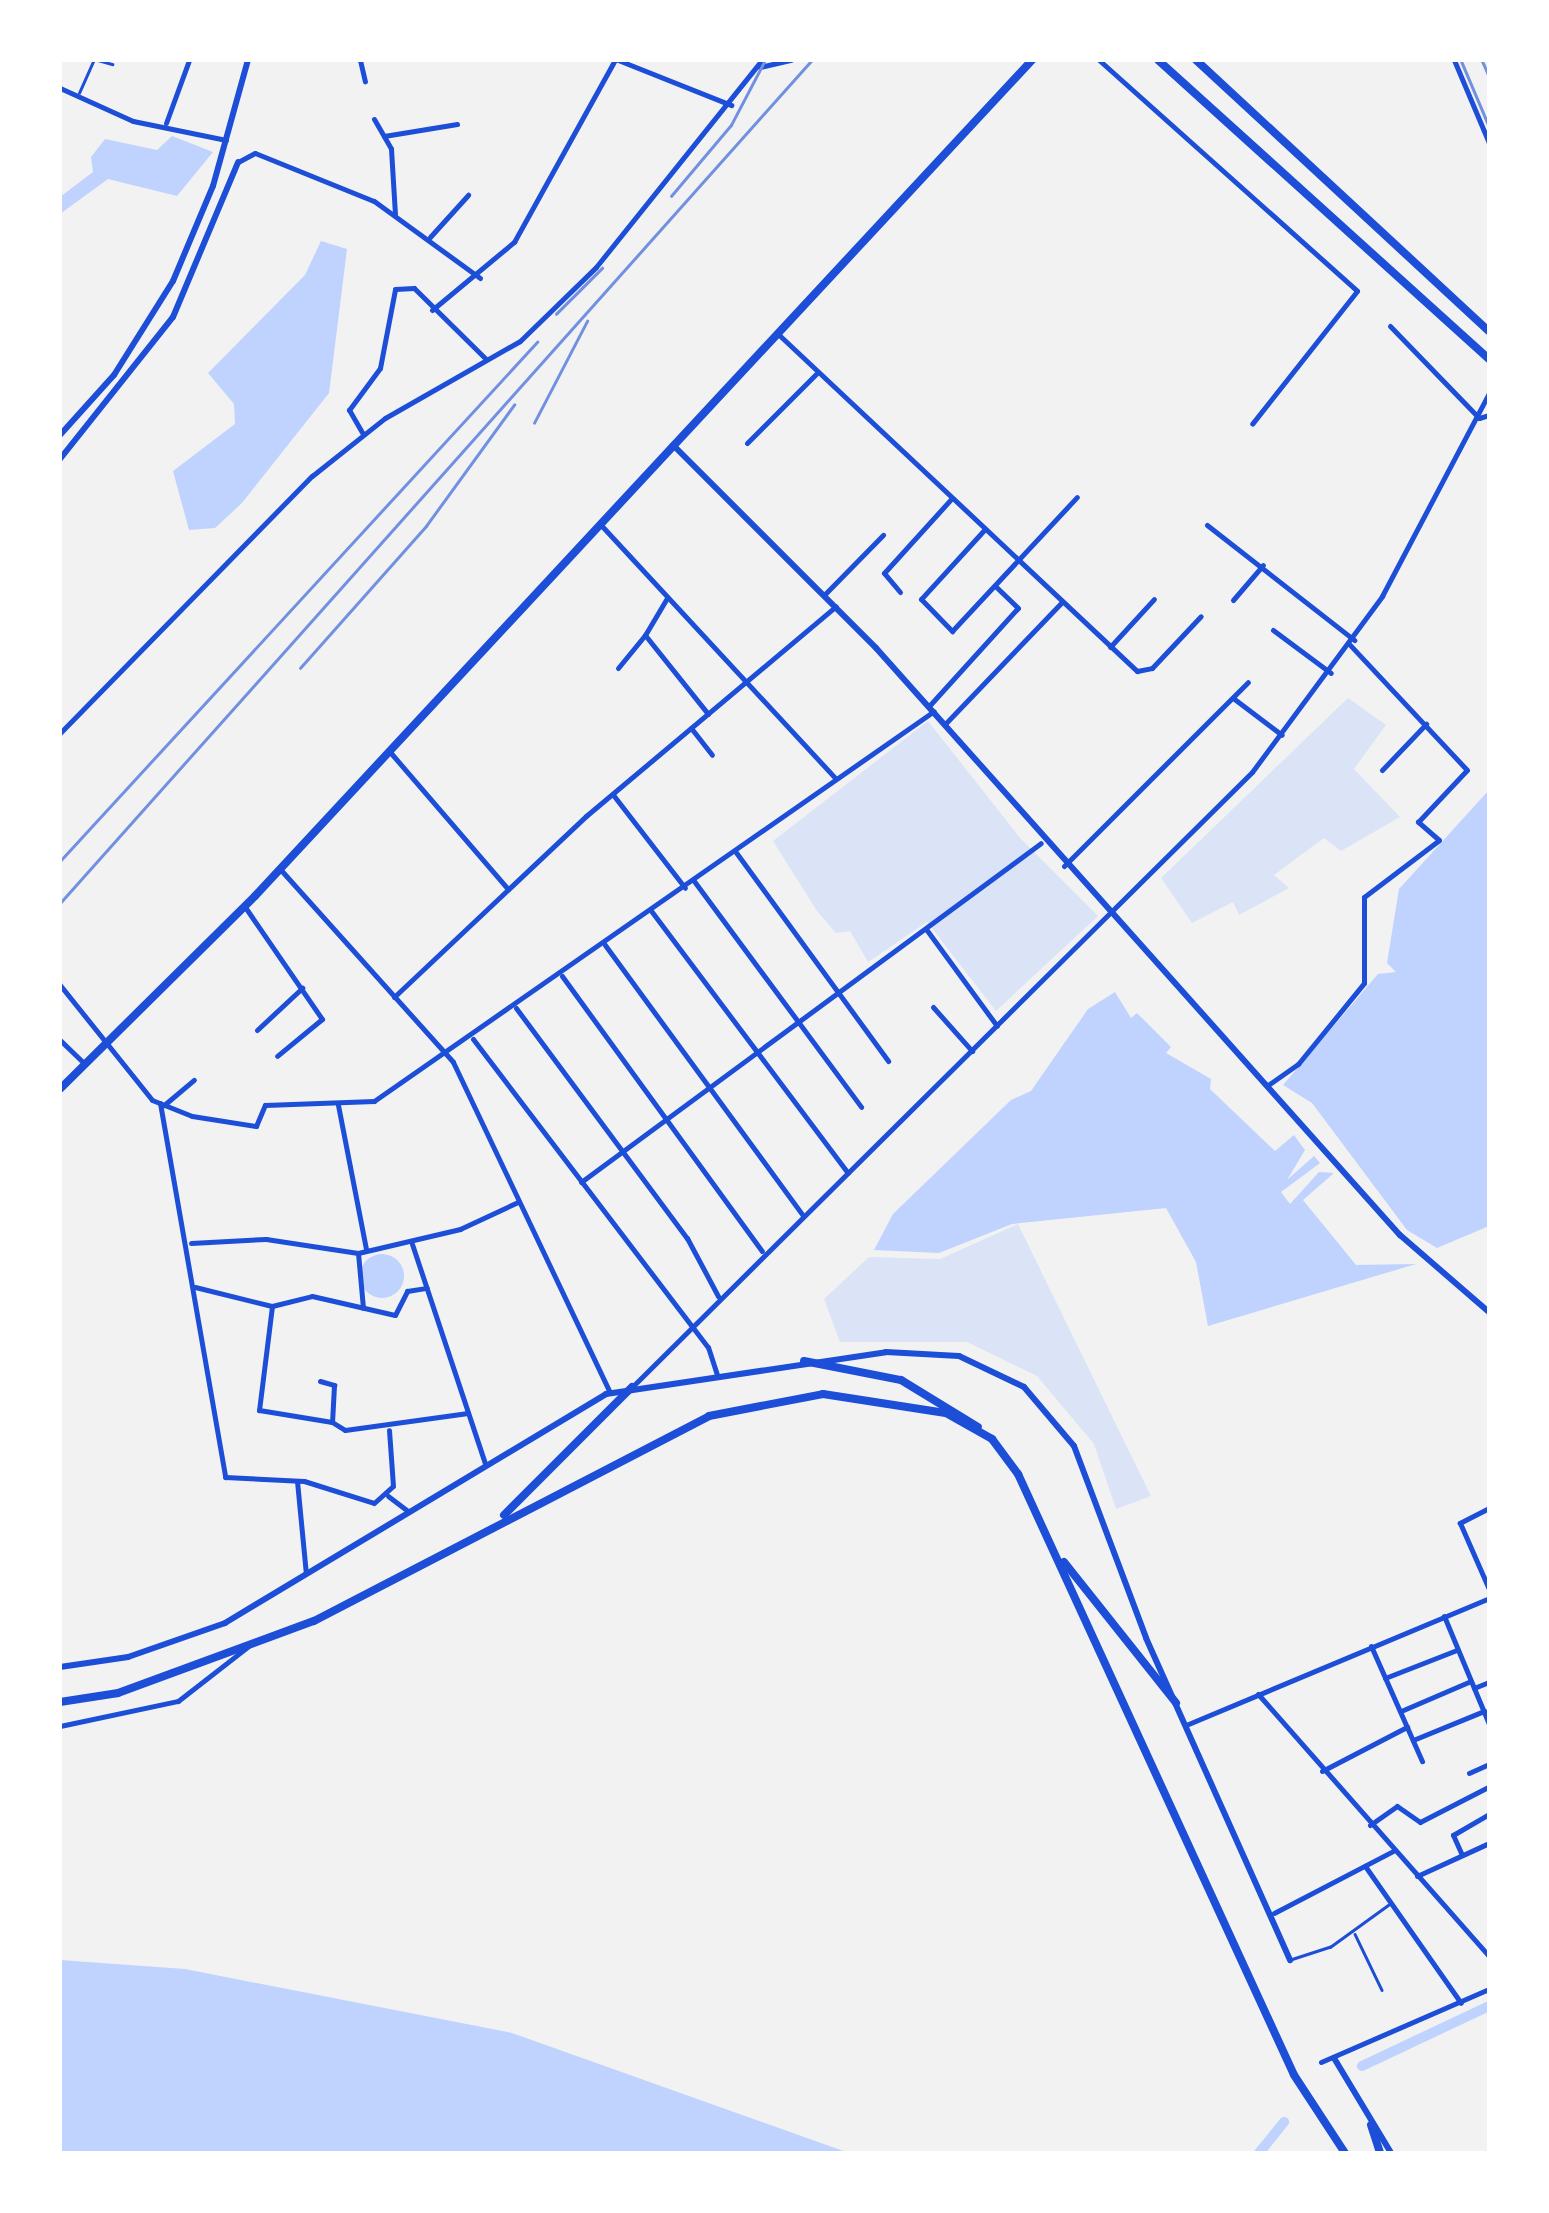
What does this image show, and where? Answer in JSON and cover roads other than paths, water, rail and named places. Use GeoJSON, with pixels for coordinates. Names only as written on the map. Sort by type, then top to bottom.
{"type":"FeatureCollection","features":[{"type":"Feature","properties":{"kind":"main road"},"geometry":{"type":"LineString","coordinates":[[60,1089],[106,1035],[280,869],[1032,60]]}},
{"type":"Feature","properties":{"kind":"main road"},"geometry":{"type":"LineString","coordinates":[[1158,60],[1489,358]]}},
{"type":"Feature","properties":{"kind":"main road"},"geometry":{"type":"LineString","coordinates":[[1196,60],[1486,327],[1468,340]]}},
{"type":"Feature","properties":{"kind":"main road"},"geometry":{"type":"LineString","coordinates":[[804,1361],[902,1380],[992,1439],[1055,1551],[1294,2075],[1345,2153]]}},
{"type":"Feature","properties":{"kind":"main road"},"geometry":{"type":"LineString","coordinates":[[497,1521],[632,1387]]}},
{"type":"Feature","properties":{"kind":"main road"},"geometry":{"type":"LineString","coordinates":[[60,1702],[118,1693],[314,1621],[497,1521],[709,1416],[763,1400],[899,1400],[992,1439]]}},
{"type":"Feature","properties":{"kind":"main road"},"geometry":{"type":"LineString","coordinates":[[1055,1551],[1176,1704]]}},
{"type":"Feature","properties":{"kind":"main road"},"geometry":{"type":"LineString","coordinates":[[1370,2125],[1380,2153]]}},
{"type":"Feature","properties":{"kind":"street"},"geometry":{"type":"LineString","coordinates":[[166,123],[189,60]]}},
{"type":"Feature","properties":{"kind":"street"},"geometry":{"type":"LineString","coordinates":[[60,436],[114,375],[173,282],[226,140],[248,60]]}},
{"type":"Feature","properties":{"kind":"street"},"geometry":{"type":"LineString","coordinates":[[360,60],[365,81]]}},
{"type":"Feature","properties":{"kind":"street"},"geometry":{"type":"LineString","coordinates":[[432,310],[480,278],[540,207],[616,60],[732,106]]}},
{"type":"Feature","properties":{"kind":"street"},"geometry":{"type":"LineString","coordinates":[[60,734],[254,530],[363,434],[487,360],[596,267],[732,106],[761,64],[791,60]]}},
{"type":"Feature","properties":{"kind":"street"},"geometry":{"type":"LineString","coordinates":[[1100,60],[1357,290],[1252,424]]}},
{"type":"Feature","properties":{"kind":"street"},"geometry":{"type":"LineString","coordinates":[[1454,60],[1489,143]]}},
{"type":"Feature","properties":{"kind":"street"},"geometry":{"type":"LineString","coordinates":[[60,88],[79,93],[134,121],[166,123],[226,140]]}},
{"type":"Feature","properties":{"kind":"street"},"geometry":{"type":"LineString","coordinates":[[374,120],[384,136],[396,214]]}},
{"type":"Feature","properties":{"kind":"street"},"geometry":{"type":"LineString","coordinates":[[384,136],[457,124]]}},
{"type":"Feature","properties":{"kind":"street"},"geometry":{"type":"LineString","coordinates":[[60,459],[132,378],[188,290],[238,162],[255,153],[288,164],[396,214],[480,278]]}},
{"type":"Feature","properties":{"kind":"street"},"geometry":{"type":"LineString","coordinates":[[430,237],[468,195]]}},
{"type":"Feature","properties":{"kind":"street"},"geometry":{"type":"LineString","coordinates":[[173,282],[188,290]]}},
{"type":"Feature","properties":{"kind":"street"},"geometry":{"type":"LineString","coordinates":[[363,434],[350,410],[380,368],[395,288],[414,288],[432,310],[487,360]]}},
{"type":"Feature","properties":{"kind":"street"},"geometry":{"type":"LineString","coordinates":[[1390,326],[1479,418]]}},
{"type":"Feature","properties":{"kind":"street"},"geometry":{"type":"LineString","coordinates":[[777,333],[1143,674],[1201,616]]}},
{"type":"Feature","properties":{"kind":"street"},"geometry":{"type":"LineString","coordinates":[[747,443],[818,372]]}},
{"type":"Feature","properties":{"kind":"street"},"geometry":{"type":"LineString","coordinates":[[632,1387],[762,1252],[848,1173],[1110,915],[1282,735],[1352,643],[1479,418],[1489,392]]}},
{"type":"Feature","properties":{"kind":"street"},"geometry":{"type":"LineString","coordinates":[[1479,418],[1489,415]]}},
{"type":"Feature","properties":{"kind":"street"},"geometry":{"type":"LineString","coordinates":[[673,445],[836,606],[932,709],[1041,843],[1268,1085],[1400,1236],[1489,1312]]}},
{"type":"Feature","properties":{"kind":"street"},"geometry":{"type":"LineString","coordinates":[[985,529],[921,599],[952,631],[1077,497]]}},
{"type":"Feature","properties":{"kind":"street"},"geometry":{"type":"LineString","coordinates":[[900,592],[884,572],[952,498]]}},
{"type":"Feature","properties":{"kind":"street"},"geometry":{"type":"LineString","coordinates":[[600,524],[751,680],[836,779]]}},
{"type":"Feature","properties":{"kind":"street"},"geometry":{"type":"LineString","coordinates":[[1207,525],[1263,564],[1352,643],[1467,770],[1418,822],[1439,840],[1364,897],[1364,983],[1298,1064],[1268,1085]]}},
{"type":"Feature","properties":{"kind":"street"},"geometry":{"type":"LineString","coordinates":[[824,594],[883,535]]}},
{"type":"Feature","properties":{"kind":"street"},"geometry":{"type":"LineString","coordinates":[[1233,600],[1263,564]]}},
{"type":"Feature","properties":{"kind":"street"},"geometry":{"type":"LineString","coordinates":[[162,1104],[256,1126],[265,1105],[374,1101],[448,1057],[932,709],[1018,608],[995,586]]}},
{"type":"Feature","properties":{"kind":"street"},"geometry":{"type":"LineString","coordinates":[[618,668],[668,598]]}},
{"type":"Feature","properties":{"kind":"street"},"geometry":{"type":"LineString","coordinates":[[1110,647],[1154,600]]}},
{"type":"Feature","properties":{"kind":"street"},"geometry":{"type":"LineString","coordinates":[[945,724],[1062,602]]}},
{"type":"Feature","properties":{"kind":"street"},"geometry":{"type":"LineString","coordinates":[[394,997],[613,794],[836,606]]}},
{"type":"Feature","properties":{"kind":"street"},"geometry":{"type":"LineString","coordinates":[[1273,630],[1332,674]]}},
{"type":"Feature","properties":{"kind":"street"},"geometry":{"type":"LineString","coordinates":[[645,634],[708,714]]}},
{"type":"Feature","properties":{"kind":"street"},"geometry":{"type":"LineString","coordinates":[[1064,866],[1248,682]]}},
{"type":"Feature","properties":{"kind":"street"},"geometry":{"type":"LineString","coordinates":[[1233,698],[1282,735]]}},
{"type":"Feature","properties":{"kind":"street"},"geometry":{"type":"LineString","coordinates":[[1382,770],[1426,724]]}},
{"type":"Feature","properties":{"kind":"street"},"geometry":{"type":"LineString","coordinates":[[691,728],[712,755]]}},
{"type":"Feature","properties":{"kind":"street"},"geometry":{"type":"LineString","coordinates":[[389,751],[508,889]]}},
{"type":"Feature","properties":{"kind":"street"},"geometry":{"type":"LineString","coordinates":[[613,794],[684,888]]}},
{"type":"Feature","properties":{"kind":"street"},"geometry":{"type":"LineString","coordinates":[[581,1182],[1041,843]]}},
{"type":"Feature","properties":{"kind":"street"},"geometry":{"type":"LineString","coordinates":[[735,851],[888,1060]]}},
{"type":"Feature","properties":{"kind":"street"},"geometry":{"type":"LineString","coordinates":[[280,869],[448,1057],[610,1393]]}},
{"type":"Feature","properties":{"kind":"street"},"geometry":{"type":"LineString","coordinates":[[694,882],[795,1026],[862,1107]]}},
{"type":"Feature","properties":{"kind":"street"},"geometry":{"type":"LineString","coordinates":[[244,907],[322,1018],[277,1056]]}},
{"type":"Feature","properties":{"kind":"street"},"geometry":{"type":"LineString","coordinates":[[652,912],[755,1055],[848,1173]]}},
{"type":"Feature","properties":{"kind":"street"},"geometry":{"type":"LineString","coordinates":[[926,929],[997,1026]]}},
{"type":"Feature","properties":{"kind":"street"},"geometry":{"type":"LineString","coordinates":[[605,945],[713,1086],[803,1216]]}},
{"type":"Feature","properties":{"kind":"street"},"geometry":{"type":"LineString","coordinates":[[562,976],[762,1252]]}},
{"type":"Feature","properties":{"kind":"street"},"geometry":{"type":"LineString","coordinates":[[60,985],[162,1104],[190,1244],[225,1477],[297,1481],[357,1503],[388,1496]]}},
{"type":"Feature","properties":{"kind":"street"},"geometry":{"type":"LineString","coordinates":[[257,1030],[302,988]]}},
{"type":"Feature","properties":{"kind":"street"},"geometry":{"type":"LineString","coordinates":[[933,1007],[972,1051]]}},
{"type":"Feature","properties":{"kind":"street"},"geometry":{"type":"LineString","coordinates":[[516,1008],[624,1153],[718,1297]]}},
{"type":"Feature","properties":{"kind":"street"},"geometry":{"type":"LineString","coordinates":[[473,1039],[690,1326],[717,1374]]}},
{"type":"Feature","properties":{"kind":"street"},"geometry":{"type":"LineString","coordinates":[[60,1040],[82,1062]]}},
{"type":"Feature","properties":{"kind":"street"},"geometry":{"type":"LineString","coordinates":[[162,1104],[194,1080]]}},
{"type":"Feature","properties":{"kind":"street"},"geometry":{"type":"LineString","coordinates":[[338,1105],[366,1249]]}},
{"type":"Feature","properties":{"kind":"street"},"geometry":{"type":"LineString","coordinates":[[190,1244],[266,1239],[358,1253],[412,1244],[518,1202]]}},
{"type":"Feature","properties":{"kind":"street"},"geometry":{"type":"LineString","coordinates":[[412,1244],[485,1464]]}},
{"type":"Feature","properties":{"kind":"street"},"geometry":{"type":"LineString","coordinates":[[358,1253],[363,1308]]}},
{"type":"Feature","properties":{"kind":"street"},"geometry":{"type":"LineString","coordinates":[[195,1287],[272,1306],[312,1296],[395,1314],[407,1291],[427,1288]]}},
{"type":"Feature","properties":{"kind":"street"},"geometry":{"type":"LineString","coordinates":[[272,1306],[259,1410],[389,1430],[468,1413]]}},
{"type":"Feature","properties":{"kind":"street"},"geometry":{"type":"LineString","coordinates":[[60,1667],[190,1636],[306,1577],[485,1464],[610,1393],[804,1361],[942,1352],[992,1368],[1040,1400],[1084,1466],[1176,1704],[1274,1912],[1290,1960]]}},
{"type":"Feature","properties":{"kind":"street"},"geometry":{"type":"LineString","coordinates":[[320,1381],[334,1385],[332,1422]]}},
{"type":"Feature","properties":{"kind":"street"},"geometry":{"type":"LineString","coordinates":[[388,1496],[389,1430]]}},
{"type":"Feature","properties":{"kind":"street"},"geometry":{"type":"LineString","coordinates":[[297,1481],[306,1577]]}},
{"type":"Feature","properties":{"kind":"street"},"geometry":{"type":"LineString","coordinates":[[388,1496],[409,1512]]}},
{"type":"Feature","properties":{"kind":"street"},"geometry":{"type":"LineString","coordinates":[[1489,1508],[1460,1523],[1489,1590]]}},
{"type":"Feature","properties":{"kind":"street"},"geometry":{"type":"LineString","coordinates":[[1186,1724],[1489,1598]]}},
{"type":"Feature","properties":{"kind":"street"},"geometry":{"type":"LineString","coordinates":[[1444,1615],[1489,1724]]}},
{"type":"Feature","properties":{"kind":"street"},"geometry":{"type":"LineString","coordinates":[[60,1726],[178,1701],[252,1643]]}},
{"type":"Feature","properties":{"kind":"street"},"geometry":{"type":"LineString","coordinates":[[1371,1646],[1422,1761]]}},
{"type":"Feature","properties":{"kind":"street"},"geometry":{"type":"LineString","coordinates":[[1385,1678],[1458,1650]]}},
{"type":"Feature","properties":{"kind":"street"},"geometry":{"type":"LineString","coordinates":[[1400,1712],[1473,1684],[1489,1682]]}},
{"type":"Feature","properties":{"kind":"street"},"geometry":{"type":"LineString","coordinates":[[1258,1694],[1489,1956]]}},
{"type":"Feature","properties":{"kind":"street"},"geometry":{"type":"LineString","coordinates":[[1413,1740],[1484,1711]]}},
{"type":"Feature","properties":{"kind":"street"},"geometry":{"type":"LineString","coordinates":[[1322,1771],[1407,1726]]}},
{"type":"Feature","properties":{"kind":"street"},"geometry":{"type":"LineString","coordinates":[[1469,1773],[1489,1764]]}},
{"type":"Feature","properties":{"kind":"street"},"geometry":{"type":"LineString","coordinates":[[1370,1825],[1398,1806],[1420,1822],[1488,1787]]}},
{"type":"Feature","properties":{"kind":"street"},"geometry":{"type":"LineString","coordinates":[[1462,1856],[1453,1834],[1489,1814]]}},
{"type":"Feature","properties":{"kind":"street"},"geometry":{"type":"LineString","coordinates":[[1417,1876],[1489,1843]]}},
{"type":"Feature","properties":{"kind":"street"},"geometry":{"type":"LineString","coordinates":[[1274,1912],[1394,1850]]}},
{"type":"Feature","properties":{"kind":"street"},"geometry":{"type":"LineString","coordinates":[[1364,1866],[1461,2003]]}},
{"type":"Feature","properties":{"kind":"street"},"geometry":{"type":"LineString","coordinates":[[1321,2062],[1489,1990]]}},
{"type":"Feature","properties":{"kind":"street"},"geometry":{"type":"LineString","coordinates":[[1334,2058],[1370,2125],[1391,2153]]}},
{"type":"Feature","properties":{"kind":"lane"},"geometry":{"type":"LineString","coordinates":[[79,93],[96,60],[112,64]]}},
{"type":"Feature","properties":{"kind":"lane"},"geometry":{"type":"LineString","coordinates":[[1290,1960],[1354,1933],[1390,1903]]}},
{"type":"Feature","properties":{"kind":"lane"},"geometry":{"type":"LineString","coordinates":[[1354,1933],[1382,1990]]}},
{"type":"Feature","properties":{"kind":"water"},"geometry":{"type":"Polygon","coordinates":[[[172,136],[213,152],[177,196],[108,179],[60,214],[60,197],[93,172],[91,157],[105,139],[157,150],[172,136]]]}},
{"type":"Feature","properties":{"kind":"water"},"geometry":{"type":"Polygon","coordinates":[[[321,241],[347,249],[329,393],[242,503],[215,528],[189,530],[173,471],[235,424],[234,404],[208,373],[305,275],[321,241]]]}},
{"type":"Feature","properties":{"kind":"water"},"geometry":{"type":"Polygon","coordinates":[[[1489,790],[1489,1226],[1437,1248],[1407,1230],[1312,1103],[1283,1085],[1378,974],[1396,972],[1387,963],[1399,889],[1489,790]]]}},
{"type":"Feature","properties":{"kind":"water"},"geometry":{"type":"Polygon","coordinates":[[[1115,992],[1131,1018],[1137,1013],[1171,1047],[1166,1053],[1211,1079],[1210,1089],[1275,1151],[1294,1135],[1305,1150],[1287,1180],[1314,1156],[1320,1163],[1281,1192],[1290,1204],[1319,1172],[1334,1173],[1303,1200],[1356,1265],[1416,1264],[1208,1326],[1196,1262],[1166,1208],[1012,1224],[939,1253],[874,1250],[893,1214],[1011,1100],[1031,1091],[1088,1009],[1115,992]]]}},
{"type":"Feature","properties":{"kind":"water"},"geometry":{"type":"Polygon","coordinates":[[[382,1254],[397,1261],[404,1276],[397,1291],[382,1298],[367,1291],[360,1276],[367,1261],[382,1254]]]}},
{"type":"Feature","properties":{"kind":"water"},"geometry":{"type":"Polygon","coordinates":[[[60,1960],[185,1969],[512,2033],[849,2153],[60,2153],[60,1960]]]}},
{"type":"Feature","properties":{"kind":"waterway"},"geometry":{"type":"LineString","coordinates":[[1362,2066],[1489,2006]]}},
{"type":"Feature","properties":{"kind":"waterway"},"geometry":{"type":"LineString","coordinates":[[1259,2153],[1284,2122]]}},
{"type":"Feature","properties":{"kind":"railway"},"geometry":{"type":"LineString","coordinates":[[671,196],[731,125],[765,60]]}},
{"type":"Feature","properties":{"kind":"railway"},"geometry":{"type":"LineString","coordinates":[[60,903],[812,60]]}},
{"type":"Feature","properties":{"kind":"railway"},"geometry":{"type":"LineString","coordinates":[[1461,60],[1489,126]]}},
{"type":"Feature","properties":{"kind":"railway"},"geometry":{"type":"LineString","coordinates":[[1482,60],[1489,76]]}},
{"type":"Feature","properties":{"kind":"railway"},"geometry":{"type":"LineString","coordinates":[[556,314],[602,268]]}},
{"type":"Feature","properties":{"kind":"railway"},"geometry":{"type":"LineString","coordinates":[[534,423],[587,321]]}},
{"type":"Feature","properties":{"kind":"railway"},"geometry":{"type":"LineString","coordinates":[[60,861],[537,342]]}},
{"type":"Feature","properties":{"kind":"railway"},"geometry":{"type":"LineString","coordinates":[[300,668],[426,526],[514,405]]}}]}
